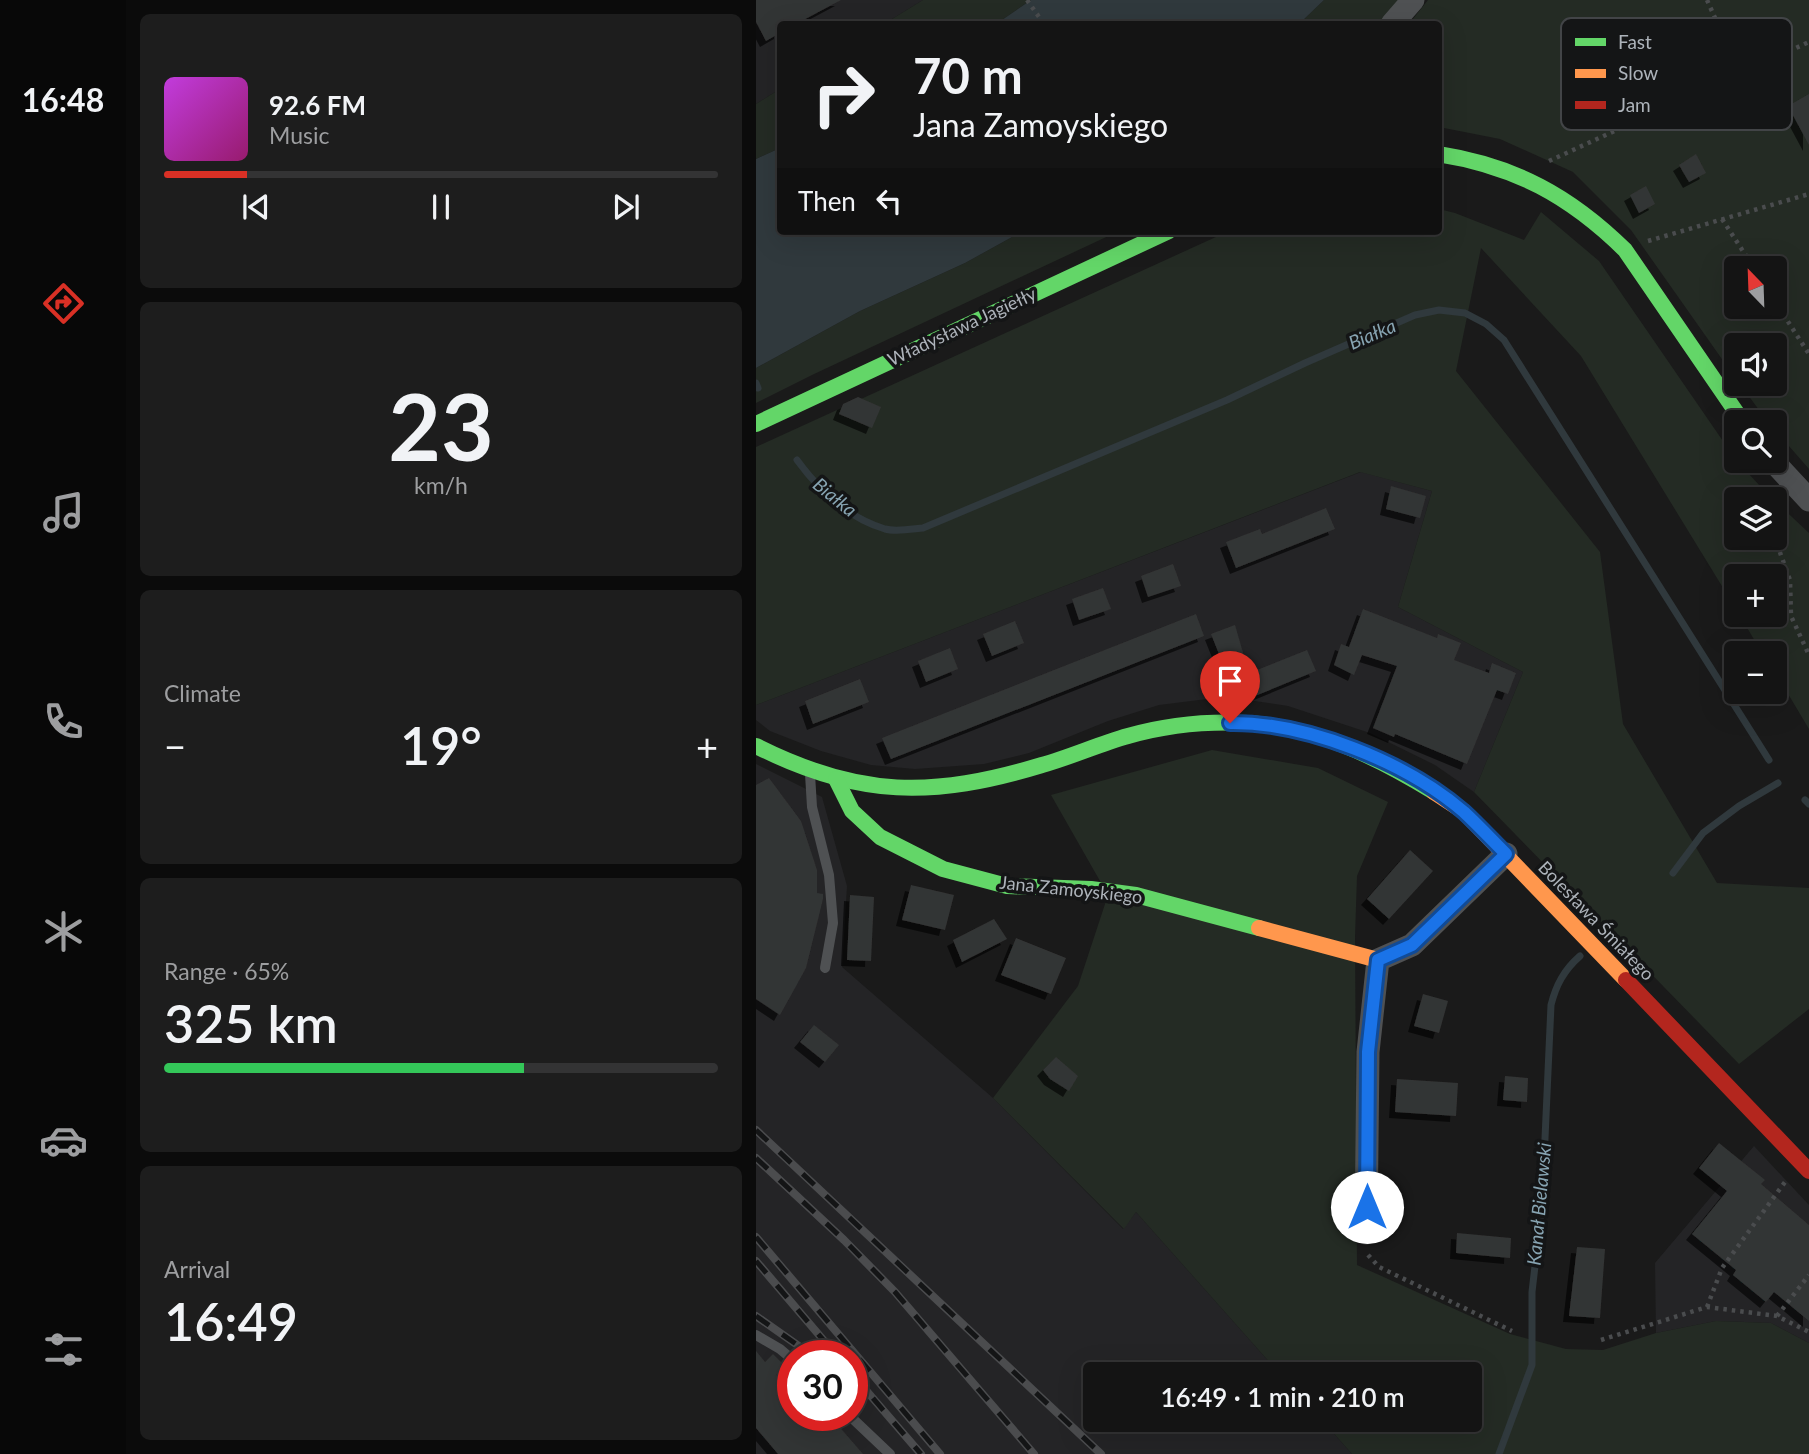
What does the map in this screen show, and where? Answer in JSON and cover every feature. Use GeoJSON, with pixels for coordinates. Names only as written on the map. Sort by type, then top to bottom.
{"type":"FeatureCollection","features":[{"type":"Feature","properties":{"kind":"street"},"geometry":{"type":"LineString","coordinates":[[1395,21],[1413,0]]}},
{"type":"Feature","properties":{"kind":"street"},"geometry":{"type":"LineString","coordinates":[[1442,154],[1492,164],[1519,175],[1563,198],[1609,233],[1625,250],[1735,410]]}},
{"type":"Feature","properties":{"kind":"street","name":"Władysława Jagiełły"},"geometry":{"type":"LineString","coordinates":[[756,424],[1160,235]]}},
{"type":"Feature","properties":{"kind":"street"},"geometry":{"type":"LineString","coordinates":[[1784,473],[1809,500]]}},
{"type":"Feature","properties":{"kind":"street","name":"Bolesława Śmiałego"},"geometry":{"type":"LineString","coordinates":[[756,746],[809,771],[836,779],[866,786],[923,790],[955,787],[1042,766],[1137,734],[1209,723],[1251,723],[1294,729],[1345,744],[1400,771],[1463,811],[1805,1166]]}},
{"type":"Feature","properties":{"kind":"street","name":"Jana Zamoyskiego"},"geometry":{"type":"LineString","coordinates":[[836,779],[852,811],[880,837],[943,869],[1007,886],[1091,889],[1136,895],[1378,960]]}},
{"type":"Feature","properties":{"kind":"street"},"geometry":{"type":"LineString","coordinates":[[1366,1233],[1368,1052],[1378,960],[1412,945],[1506,854]]}},
{"type":"Feature","properties":{"kind":"lane"},"geometry":{"type":"LineString","coordinates":[[809,771],[812,807],[830,875],[833,923],[825,968]]}},
{"type":"Feature","properties":{"kind":"lane"},"geometry":{"type":"LineString","coordinates":[[756,1335],[777,1347]]}},
{"type":"Feature","properties":{"kind":"lane"},"geometry":{"type":"LineString","coordinates":[[866,1431],[890,1454]]}},
{"type":"Feature","properties":{"kind":"path"},"geometry":{"type":"LineString","coordinates":[[1027,0],[1042,21]]}},
{"type":"Feature","properties":{"kind":"path"},"geometry":{"type":"LineString","coordinates":[[1707,0],[1715,18]]}},
{"type":"Feature","properties":{"kind":"path"},"geometry":{"type":"LineString","coordinates":[[1792,50],[1809,42]]}},
{"type":"Feature","properties":{"kind":"path"},"geometry":{"type":"LineString","coordinates":[[1519,175],[1617,130]]}},
{"type":"Feature","properties":{"kind":"path"},"geometry":{"type":"LineString","coordinates":[[1625,250],[1669,233],[1809,194]]}},
{"type":"Feature","properties":{"kind":"path"},"geometry":{"type":"LineString","coordinates":[[1722,219],[1746,256]]}},
{"type":"Feature","properties":{"kind":"path"},"geometry":{"type":"LineString","coordinates":[[1786,319],[1809,354]]}},
{"type":"Feature","properties":{"kind":"path"},"geometry":{"type":"LineString","coordinates":[[1779,550],[1790,580],[1791,616],[1809,655]]}},
{"type":"Feature","properties":{"kind":"path"},"geometry":{"type":"LineString","coordinates":[[1707,1307],[1722,1268],[1805,1166]]}},
{"type":"Feature","properties":{"kind":"path"},"geometry":{"type":"LineString","coordinates":[[1366,1233],[1366,1253],[1380,1266],[1512,1331]]}},
{"type":"Feature","properties":{"kind":"path"},"geometry":{"type":"LineString","coordinates":[[1777,1316],[1809,1275]]}},
{"type":"Feature","properties":{"kind":"path"},"geometry":{"type":"LineString","coordinates":[[1601,1340],[1707,1307],[1777,1316],[1809,1332]]}},
{"type":"Feature","properties":{"kind":"shaded area"},"geometry":{"type":"Polygon","coordinates":[[[756,0],[923,0],[889,21],[777,21],[777,91],[756,104],[756,0]]]}},
{"type":"Feature","properties":{"kind":"shaded area"},"geometry":{"type":"Polygon","coordinates":[[[923,0],[1031,0],[1000,21],[889,21],[923,0]]]}},
{"type":"Feature","properties":{"kind":"shaded area"},"geometry":{"type":"Polygon","coordinates":[[[1031,0],[1324,0],[1302,21],[1000,21],[1031,0]]]}},
{"type":"Feature","properties":{"kind":"shaded area"},"geometry":{"type":"Polygon","coordinates":[[[1324,0],[1399,0],[1382,21],[1302,21],[1324,0]]]}},
{"type":"Feature","properties":{"kind":"shaded area"},"geometry":{"type":"Polygon","coordinates":[[[1428,0],[1809,0],[1809,469],[1787,444],[1787,410],[1759,410],[1749,396],[1787,396],[1787,333],[1724,333],[1724,362],[1631,230],[1573,172],[1500,139],[1442,128],[1442,21],[1411,21],[1428,0]]]}},
{"type":"Feature","properties":{"kind":"shaded area"},"geometry":{"type":"Polygon","coordinates":[[[777,91],[777,149],[756,159],[756,104],[777,91]]]}},
{"type":"Feature","properties":{"kind":"shaded area"},"geometry":{"type":"Polygon","coordinates":[[[777,149],[777,235],[1016,235],[965,263],[860,311],[756,368],[756,159],[777,149]]]}},
{"type":"Feature","properties":{"kind":"shaded area"},"geometry":{"type":"Polygon","coordinates":[[[1442,210],[1524,240],[1541,212],[1599,261],[1724,443],[1724,473],[1748,473],[1761,487],[1724,487],[1724,550],[1787,550],[1787,512],[1809,533],[1809,729],[1787,692],[1787,641],[1755,641],[1747,627],[1787,627],[1787,564],[1724,564],[1724,589],[1581,356],[1481,248],[1456,371],[1600,552],[1623,724],[1717,883],[1809,888],[1809,1009],[1739,1064],[1474,792],[1523,672],[1398,607],[1432,491],[1360,472],[756,705],[756,447],[1220,235],[1442,235],[1442,210]]]}},
{"type":"Feature","properties":{"kind":"shaded area"},"geometry":{"type":"Polygon","coordinates":[[[1016,235],[1110,235],[756,403],[756,368],[860,311],[965,263],[1016,235]]]}},
{"type":"Feature","properties":{"kind":"shaded area"},"geometry":{"type":"Polygon","coordinates":[[[1361,472],[1432,491],[1398,607],[1523,672],[1474,792],[1435,765],[1370,733],[1288,706],[1248,700],[1207,699],[1159,705],[1108,721],[1029,753],[984,764],[915,769],[871,765],[821,751],[770,731],[756,720],[756,705],[1361,472]]]}},
{"type":"Feature","properties":{"kind":"shaded area"},"geometry":{"type":"Polygon","coordinates":[[[1212,750],[1318,768],[1388,802],[1357,876],[1357,1265],[1510,1334],[1566,1349],[1603,1350],[1656,1333],[1716,1321],[1771,1323],[1809,1343],[1809,1454],[1352,1454],[1333,1432],[1482,1432],[1482,1362],[1269,1362],[1136,1212],[1124,1229],[993,1098],[1078,986],[1108,895],[1051,795],[1212,750]]]}},
{"type":"Feature","properties":{"kind":"shaded area"},"geometry":{"type":"Polygon","coordinates":[[[756,764],[822,797],[847,886],[842,967],[993,1098],[1123,1229],[1136,1212],[1269,1362],[1083,1362],[1083,1432],[1333,1432],[1352,1454],[756,1454],[756,764]]]}},
{"type":"Feature","properties":{"kind":"shaded area"},"geometry":{"type":"Polygon","coordinates":[[[1754,1146],[1809,1205],[1809,1343],[1771,1323],[1716,1321],[1656,1333],[1655,1263],[1754,1146]]]}},
{"type":"Feature","properties":{"kind":"building"},"geometry":{"type":"Polygon","coordinates":[[[756,0],[841,0],[802,21],[777,21],[777,35],[766,41],[756,22],[756,0]]]}},
{"type":"Feature","properties":{"kind":"building"},"geometry":{"type":"Polygon","coordinates":[[[1809,94],[1809,145],[1792,113],[1792,104],[1809,94]]]}},
{"type":"Feature","properties":{"kind":"building"},"geometry":{"type":"Polygon","coordinates":[[[1696,154],[1706,173],[1689,182],[1679,165],[1696,154]]]}},
{"type":"Feature","properties":{"kind":"building"},"geometry":{"type":"Polygon","coordinates":[[[1646,186],[1655,204],[1639,213],[1630,195],[1646,186]]]}},
{"type":"Feature","properties":{"kind":"building"},"geometry":{"type":"Polygon","coordinates":[[[858,397],[881,407],[872,428],[839,414],[843,404],[858,397]]]}},
{"type":"Feature","properties":{"kind":"building"},"geometry":{"type":"Polygon","coordinates":[[[1391,486],[1426,496],[1420,518],[1386,509],[1391,486]]]}},
{"type":"Feature","properties":{"kind":"building"},"geometry":{"type":"Polygon","coordinates":[[[1326,508],[1335,529],[1236,568],[1226,542],[1260,529],[1262,534],[1326,508]]]}},
{"type":"Feature","properties":{"kind":"building"},"geometry":{"type":"Polygon","coordinates":[[[1173,564],[1181,586],[1148,597],[1141,576],[1173,564]]]}},
{"type":"Feature","properties":{"kind":"building"},"geometry":{"type":"Polygon","coordinates":[[[1103,588],[1111,609],[1079,620],[1072,599],[1103,588]]]}},
{"type":"Feature","properties":{"kind":"building"},"geometry":{"type":"Polygon","coordinates":[[[1363,609],[1437,638],[1438,634],[1461,643],[1454,660],[1489,673],[1492,663],[1516,673],[1508,694],[1497,690],[1467,764],[1395,734],[1394,737],[1373,728],[1397,666],[1362,655],[1354,675],[1334,665],[1341,644],[1349,647],[1363,609]]]}},
{"type":"Feature","properties":{"kind":"building"},"geometry":{"type":"Polygon","coordinates":[[[1196,614],[1204,636],[891,759],[882,738],[1196,614]]]}},
{"type":"Feature","properties":{"kind":"building"},"geometry":{"type":"Polygon","coordinates":[[[1015,621],[1024,643],[992,656],[983,634],[1015,621]]]}},
{"type":"Feature","properties":{"kind":"building"},"geometry":{"type":"Polygon","coordinates":[[[1235,625],[1244,656],[1223,664],[1211,634],[1235,625]]]}},
{"type":"Feature","properties":{"kind":"building"},"geometry":{"type":"Polygon","coordinates":[[[950,648],[958,669],[926,682],[918,661],[950,648]]]}},
{"type":"Feature","properties":{"kind":"building"},"geometry":{"type":"Polygon","coordinates":[[[1307,650],[1316,671],[1255,696],[1247,674],[1307,650]]]}},
{"type":"Feature","properties":{"kind":"building"},"geometry":{"type":"Polygon","coordinates":[[[860,679],[869,702],[813,724],[805,701],[860,679]]]}},
{"type":"Feature","properties":{"kind":"building"},"geometry":{"type":"Polygon","coordinates":[[[769,778],[801,821],[817,870],[817,893],[823,894],[806,968],[780,1015],[756,999],[756,785],[769,778]]]}},
{"type":"Feature","properties":{"kind":"building"},"geometry":{"type":"Polygon","coordinates":[[[1410,850],[1433,871],[1389,919],[1367,899],[1410,850]]]}},
{"type":"Feature","properties":{"kind":"building"},"geometry":{"type":"Polygon","coordinates":[[[911,885],[954,895],[945,930],[902,920],[911,885]]]}},
{"type":"Feature","properties":{"kind":"building"},"geometry":{"type":"Polygon","coordinates":[[[850,895],[874,897],[871,961],[847,960],[850,895]]]}},
{"type":"Feature","properties":{"kind":"building"},"geometry":{"type":"Polygon","coordinates":[[[994,919],[1007,939],[962,962],[953,940],[994,919]]]}},
{"type":"Feature","properties":{"kind":"building"},"geometry":{"type":"Polygon","coordinates":[[[1016,938],[1066,958],[1051,994],[1001,975],[1016,938]]]}},
{"type":"Feature","properties":{"kind":"building"},"geometry":{"type":"Polygon","coordinates":[[[1423,994],[1448,1001],[1439,1033],[1414,1026],[1423,994]]]}},
{"type":"Feature","properties":{"kind":"building"},"geometry":{"type":"Polygon","coordinates":[[[814,1025],[839,1045],[825,1062],[800,1042],[814,1025]]]}},
{"type":"Feature","properties":{"kind":"building"},"geometry":{"type":"Polygon","coordinates":[[[1056,1057],[1078,1076],[1069,1091],[1050,1079],[1043,1070],[1056,1057]]]}},
{"type":"Feature","properties":{"kind":"building"},"geometry":{"type":"Polygon","coordinates":[[[1505,1076],[1528,1078],[1527,1102],[1503,1100],[1505,1076]]]}},
{"type":"Feature","properties":{"kind":"building"},"geometry":{"type":"Polygon","coordinates":[[[1397,1079],[1458,1083],[1456,1116],[1395,1112],[1397,1079]]]}},
{"type":"Feature","properties":{"kind":"building"},"geometry":{"type":"Polygon","coordinates":[[[1719,1143],[1765,1180],[1761,1184],[1809,1225],[1809,1321],[1774,1292],[1766,1302],[1733,1275],[1736,1270],[1692,1234],[1727,1191],[1699,1168],[1719,1143]]]}},
{"type":"Feature","properties":{"kind":"building"},"geometry":{"type":"Polygon","coordinates":[[[1457,1233],[1511,1238],[1510,1258],[1456,1253],[1457,1233]]]}},
{"type":"Feature","properties":{"kind":"building"},"geometry":{"type":"Polygon","coordinates":[[[1577,1247],[1605,1249],[1600,1318],[1569,1316],[1577,1247]]]}},
{"type":"Feature","properties":{"kind":"building"},"geometry":{"type":"Polygon","coordinates":[[[756,1351],[765,1362],[773,1354],[777,1358],[777,1431],[843,1431],[863,1454],[778,1454],[756,1428],[756,1351]]]}},
{"type":"Feature","properties":{"kind":"waterway","name":"Białka"},"geometry":{"type":"LineString","coordinates":[[797,460],[835,502],[859,518],[889,530],[923,528],[1227,400],[1415,315],[1439,310],[1465,313],[1486,324],[1504,340],[1769,760]]}},
{"type":"Feature","properties":{"kind":"waterway","name":"Białka"},"geometry":{"type":"LineString","coordinates":[[756,383],[758,388]]}},
{"type":"Feature","properties":{"kind":"waterway","name":"Kanał Bielawski"},"geometry":{"type":"LineString","coordinates":[[1673,873],[1703,833],[1739,806],[1778,783]]}},
{"type":"Feature","properties":{"kind":"waterway","name":"Białka"},"geometry":{"type":"LineString","coordinates":[[1805,800],[1809,804]]}},
{"type":"Feature","properties":{"kind":"waterway","name":"Kanał Bielawski"},"geometry":{"type":"LineString","coordinates":[[1499,1454],[1532,1365],[1532,1292],[1542,1205],[1551,1005],[1561,978],[1580,956]]}},
{"type":"Feature","properties":{"kind":"railway"},"geometry":{"type":"LineString","coordinates":[[756,1130],[1101,1454]]}},
{"type":"Feature","properties":{"kind":"railway"},"geometry":{"type":"LineString","coordinates":[[756,1158],[895,1292],[1034,1454]]}},
{"type":"Feature","properties":{"kind":"railway"},"geometry":{"type":"LineString","coordinates":[[756,1237],[940,1454]]}},
{"type":"Feature","properties":{"kind":"railway"},"geometry":{"type":"LineString","coordinates":[[756,1261],[823,1340]]}},
{"type":"Feature","properties":{"kind":"railway"},"geometry":{"type":"LineString","coordinates":[[756,1316],[790,1340]]}},
{"type":"Feature","properties":{"kind":"railway"},"geometry":{"type":"LineString","coordinates":[[868,1393],[921,1454]]}},
{"type":"Feature","properties":{"kind":"traffic: fast"},"geometry":{"type":"LineString","coordinates":[[1442,155],[1492,166],[1517,175],[1562,199],[1604,231],[1625,250],[1735,410]]}},
{"type":"Feature","properties":{"kind":"traffic: fast"},"geometry":{"type":"LineString","coordinates":[[756,424],[1160,235]]}},
{"type":"Feature","properties":{"kind":"traffic: fast"},"geometry":{"type":"LineString","coordinates":[[756,746],[829,776],[863,784],[931,787],[1003,776],[1142,732],[1202,723],[1248,723],[1322,737],[1368,756],[1434,792]]}},
{"type":"Feature","properties":{"kind":"traffic: fast"},"geometry":{"type":"LineString","coordinates":[[836,779],[852,811],[880,837],[943,869],[1007,886],[1091,889],[1136,895],[1259,928]]}},
{"type":"Feature","properties":{"kind":"traffic: slow"},"geometry":{"type":"LineString","coordinates":[[1434,792],[1463,811],[1626,980]]}},
{"type":"Feature","properties":{"kind":"traffic: slow"},"geometry":{"type":"LineString","coordinates":[[1259,928],[1378,960]]}},
{"type":"Feature","properties":{"kind":"traffic: jam"},"geometry":{"type":"LineString","coordinates":[[1626,980],[1809,1171]]}},
{"type":"Feature","properties":{"kind":"route"},"geometry":{"type":"LineString","coordinates":[[1230,723],[1294,729],[1345,744],[1400,771],[1463,811],[1506,854],[1412,945],[1378,960],[1368,1052],[1367,1207]]}}]}
